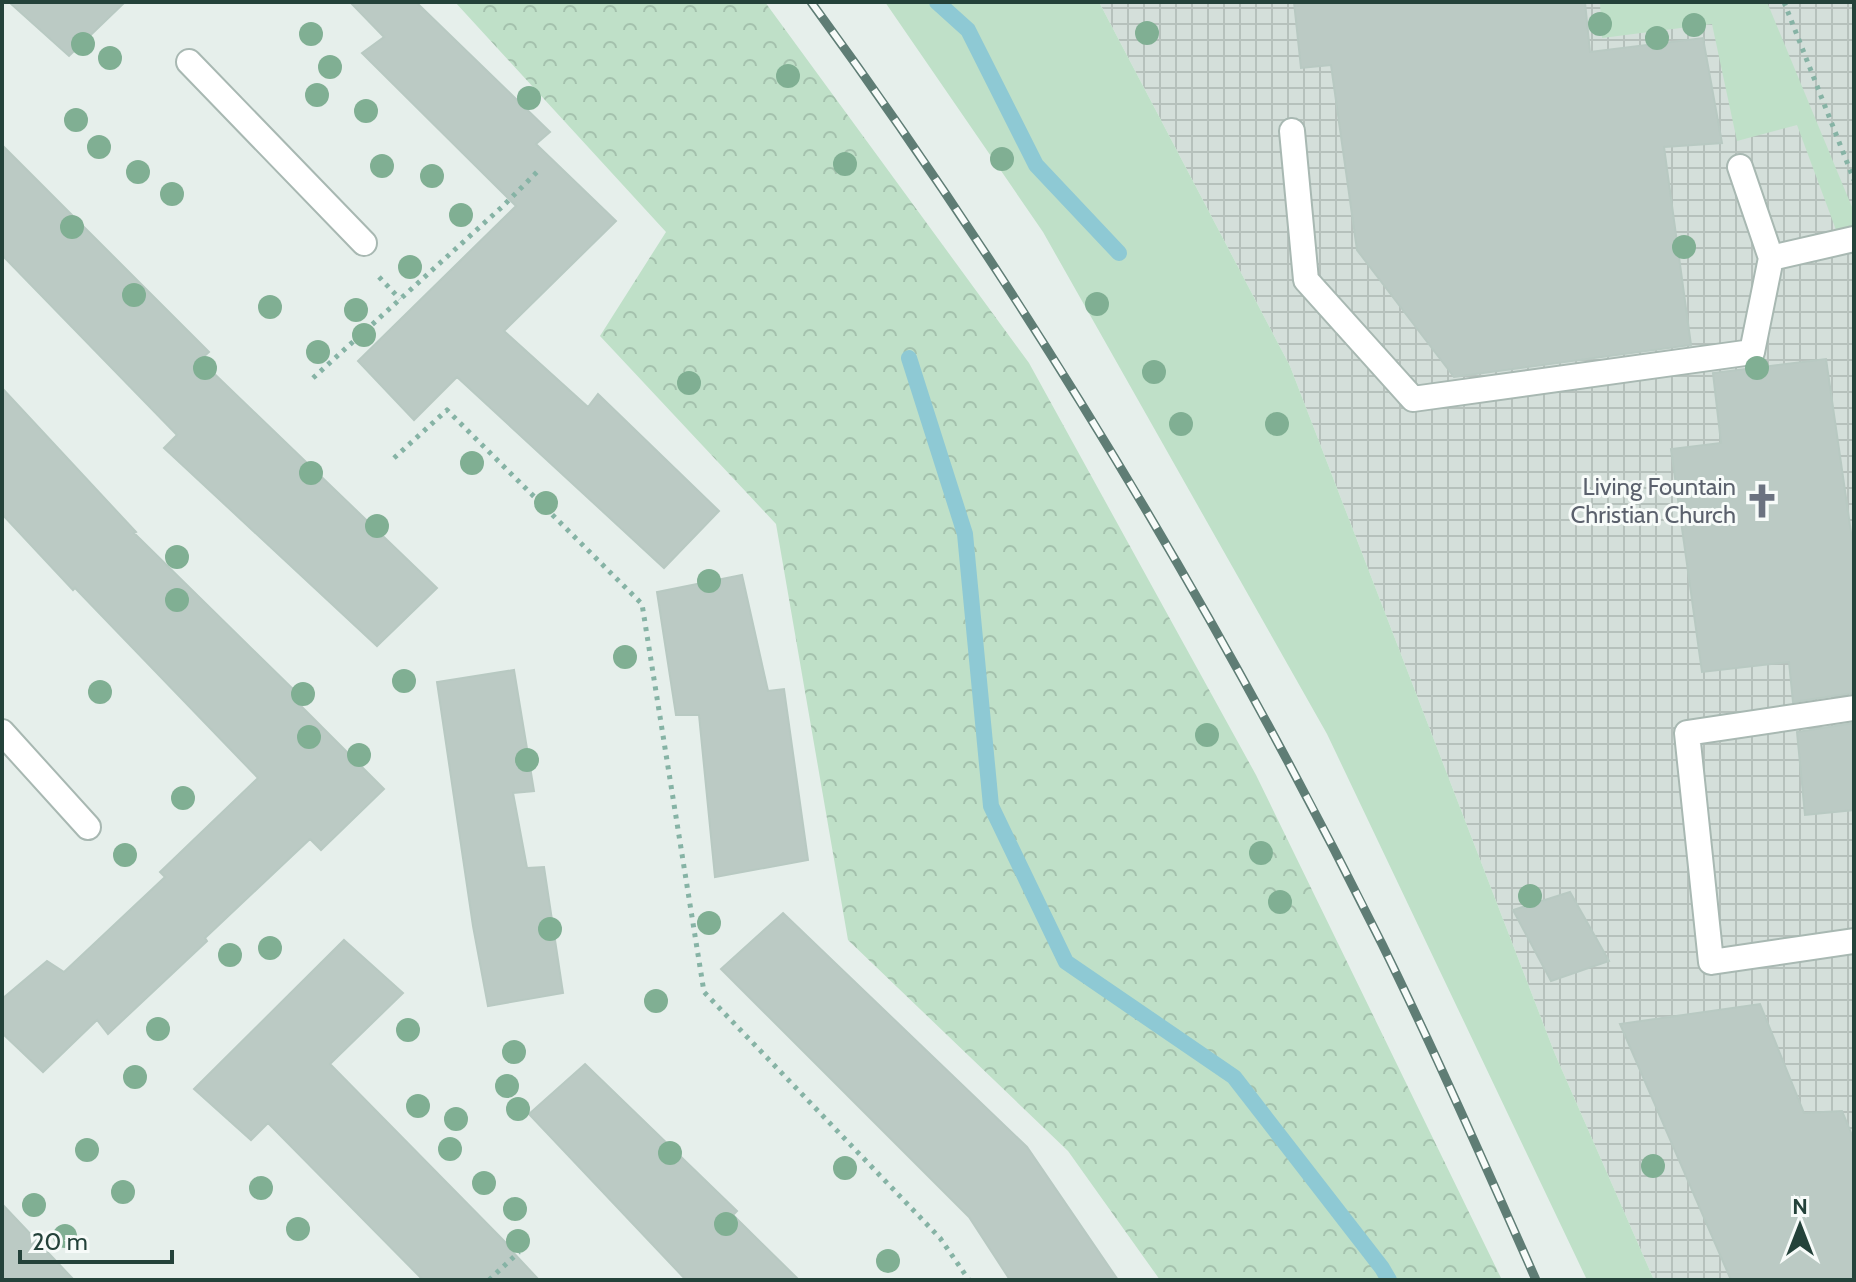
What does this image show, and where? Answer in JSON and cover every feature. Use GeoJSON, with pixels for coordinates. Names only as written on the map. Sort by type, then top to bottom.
{"type":"FeatureCollection","features":[{"type":"Feature","properties":{"kind":"lane"},"geometry":{"type":"LineString","coordinates":[[189,62],[364,243]]}},
{"type":"Feature","properties":{"kind":"lane"},"geometry":{"type":"LineString","coordinates":[[1292,131],[1306,280],[1413,399],[1752,352],[1771,258],[1740,167]]}},
{"type":"Feature","properties":{"kind":"lane"},"geometry":{"type":"LineString","coordinates":[[1771,258],[1854,239]]}},
{"type":"Feature","properties":{"kind":"lane"},"geometry":{"type":"LineString","coordinates":[[1854,708],[1687,733],[1711,962],[1854,941]]}},
{"type":"Feature","properties":{"kind":"lane"},"geometry":{"type":"LineString","coordinates":[[2,732],[88,827]]}},
{"type":"Feature","properties":{"kind":"path"},"geometry":{"type":"LineString","coordinates":[[1784,2],[1854,180]]}},
{"type":"Feature","properties":{"kind":"path"},"geometry":{"type":"LineString","coordinates":[[313,378],[539,170]]}},
{"type":"Feature","properties":{"kind":"path"},"geometry":{"type":"LineString","coordinates":[[394,458],[447,410],[642,604],[704,992],[940,1238],[969,1280]]}},
{"type":"Feature","properties":{"kind":"path"},"geometry":{"type":"LineString","coordinates":[[489,1280],[519,1252]]}},
{"type":"Feature","properties":{"kind":"shaded area"},"geometry":{"type":"Polygon","coordinates":[[[1099,2],[1854,2],[1854,1280],[1654,1280],[1555,1054],[1290,366],[1099,2]]]}},
{"type":"Feature","properties":{"kind":"green space"},"geometry":{"type":"Polygon","coordinates":[[[455,2],[765,2],[1029,363],[1256,775],[1502,1280],[1160,1280],[1068,1151],[848,940],[776,524],[600,336],[666,232],[455,2]]]}},
{"type":"Feature","properties":{"kind":"green space"},"geometry":{"type":"Polygon","coordinates":[[[885,2],[1099,2],[1290,366],[1555,1054],[1654,1280],[1587,1280],[1327,734],[1043,232],[885,2]]]}},
{"type":"Feature","properties":{"kind":"green space"},"geometry":{"type":"Polygon","coordinates":[[[1600,2],[1767,2],[1854,212],[1854,239],[1842,246],[1797,125],[1737,141],[1712,24],[1602,38],[1600,2]]]}},
{"type":"Feature","properties":{"kind":"building"},"geometry":{"type":"Polygon","coordinates":[[[9,2],[125,2],[69,56],[9,2]]]}},
{"type":"Feature","properties":{"kind":"building"},"geometry":{"type":"Polygon","coordinates":[[[350,2],[416,2],[550,132],[536,144],[616,221],[504,331],[588,407],[598,394],[719,511],[664,568],[457,377],[414,420],[358,361],[516,206],[362,53],[384,37],[350,2]]]}},
{"type":"Feature","properties":{"kind":"building"},"geometry":{"type":"Polygon","coordinates":[[[1294,2],[1585,2],[1590,52],[1703,38],[1722,143],[1664,147],[1691,345],[1454,377],[1357,250],[1331,65],[1301,68],[1294,2]]]}},
{"type":"Feature","properties":{"kind":"building"},"geometry":{"type":"Polygon","coordinates":[[[2,145],[209,352],[200,360],[437,588],[377,646],[164,448],[177,435],[2,255],[2,145]]]}},
{"type":"Feature","properties":{"kind":"building","name":"Living Fountain Christian Church"},"geometry":{"type":"Polygon","coordinates":[[[1826,359],[1854,553],[1854,693],[1793,702],[1789,662],[1702,672],[1671,449],[1721,443],[1713,373],[1826,359]]]}},
{"type":"Feature","properties":{"kind":"building"},"geometry":{"type":"Polygon","coordinates":[[[2,388],[134,533],[299,695],[294,699],[384,789],[321,850],[310,839],[108,1034],[97,1020],[43,1072],[2,1033],[2,999],[47,961],[64,972],[165,877],[160,872],[258,778],[2,514],[2,388]]]}},
{"type":"Feature","properties":{"kind":"building"},"geometry":{"type":"Polygon","coordinates":[[[742,575],[768,691],[784,689],[808,860],[715,877],[699,715],[676,715],[657,592],[742,575]]]}},
{"type":"Feature","properties":{"kind":"building"},"geometry":{"type":"Polygon","coordinates":[[[514,670],[534,791],[513,793],[527,868],[544,867],[563,993],[488,1006],[437,682],[514,670]]]}},
{"type":"Feature","properties":{"kind":"building"},"geometry":{"type":"Polygon","coordinates":[[[1854,723],[1854,810],[1805,815],[1797,732],[1854,723]]]}},
{"type":"Feature","properties":{"kind":"building"},"geometry":{"type":"Polygon","coordinates":[[[1570,892],[1609,961],[1551,981],[1513,910],[1570,892]]]}},
{"type":"Feature","properties":{"kind":"building"},"geometry":{"type":"Polygon","coordinates":[[[783,913],[1027,1147],[1118,1280],[1010,1280],[969,1217],[721,969],[783,913]]]}},
{"type":"Feature","properties":{"kind":"building"},"geometry":{"type":"Polygon","coordinates":[[[344,940],[403,993],[330,1064],[539,1280],[423,1280],[268,1123],[251,1140],[194,1089],[344,940]]]}},
{"type":"Feature","properties":{"kind":"building"},"geometry":{"type":"Polygon","coordinates":[[[1760,1004],[1804,1113],[1842,1111],[1854,1140],[1854,1280],[1731,1280],[1620,1024],[1760,1004]]]}},
{"type":"Feature","properties":{"kind":"building"},"geometry":{"type":"Polygon","coordinates":[[[585,1064],[737,1211],[733,1215],[799,1280],[686,1280],[529,1114],[585,1064]]]}},
{"type":"Feature","properties":{"kind":"building"},"geometry":{"type":"Polygon","coordinates":[[[2,1204],[74,1280],[2,1280],[2,1204]]]}},
{"type":"Feature","properties":{"kind":"waterway"},"geometry":{"type":"LineString","coordinates":[[937,2],[968,30],[1036,165],[1119,253]]}},
{"type":"Feature","properties":{"kind":"waterway"},"geometry":{"type":"LineString","coordinates":[[909,358],[965,534],[991,806],[1066,962],[1234,1077],[1389,1280]]}},
{"type":"Feature","properties":{"kind":"railway"},"geometry":{"type":"LineString","coordinates":[[811,2],[969,228],[1044,344],[1186,579],[1254,699],[1382,944],[1536,1280]]}},
{"type":"Feature","properties":{"kind":"place","name":"Living Fountain Christian Church"},"geometry":{"type":"Point","coordinates":[1762,501]}}]}
